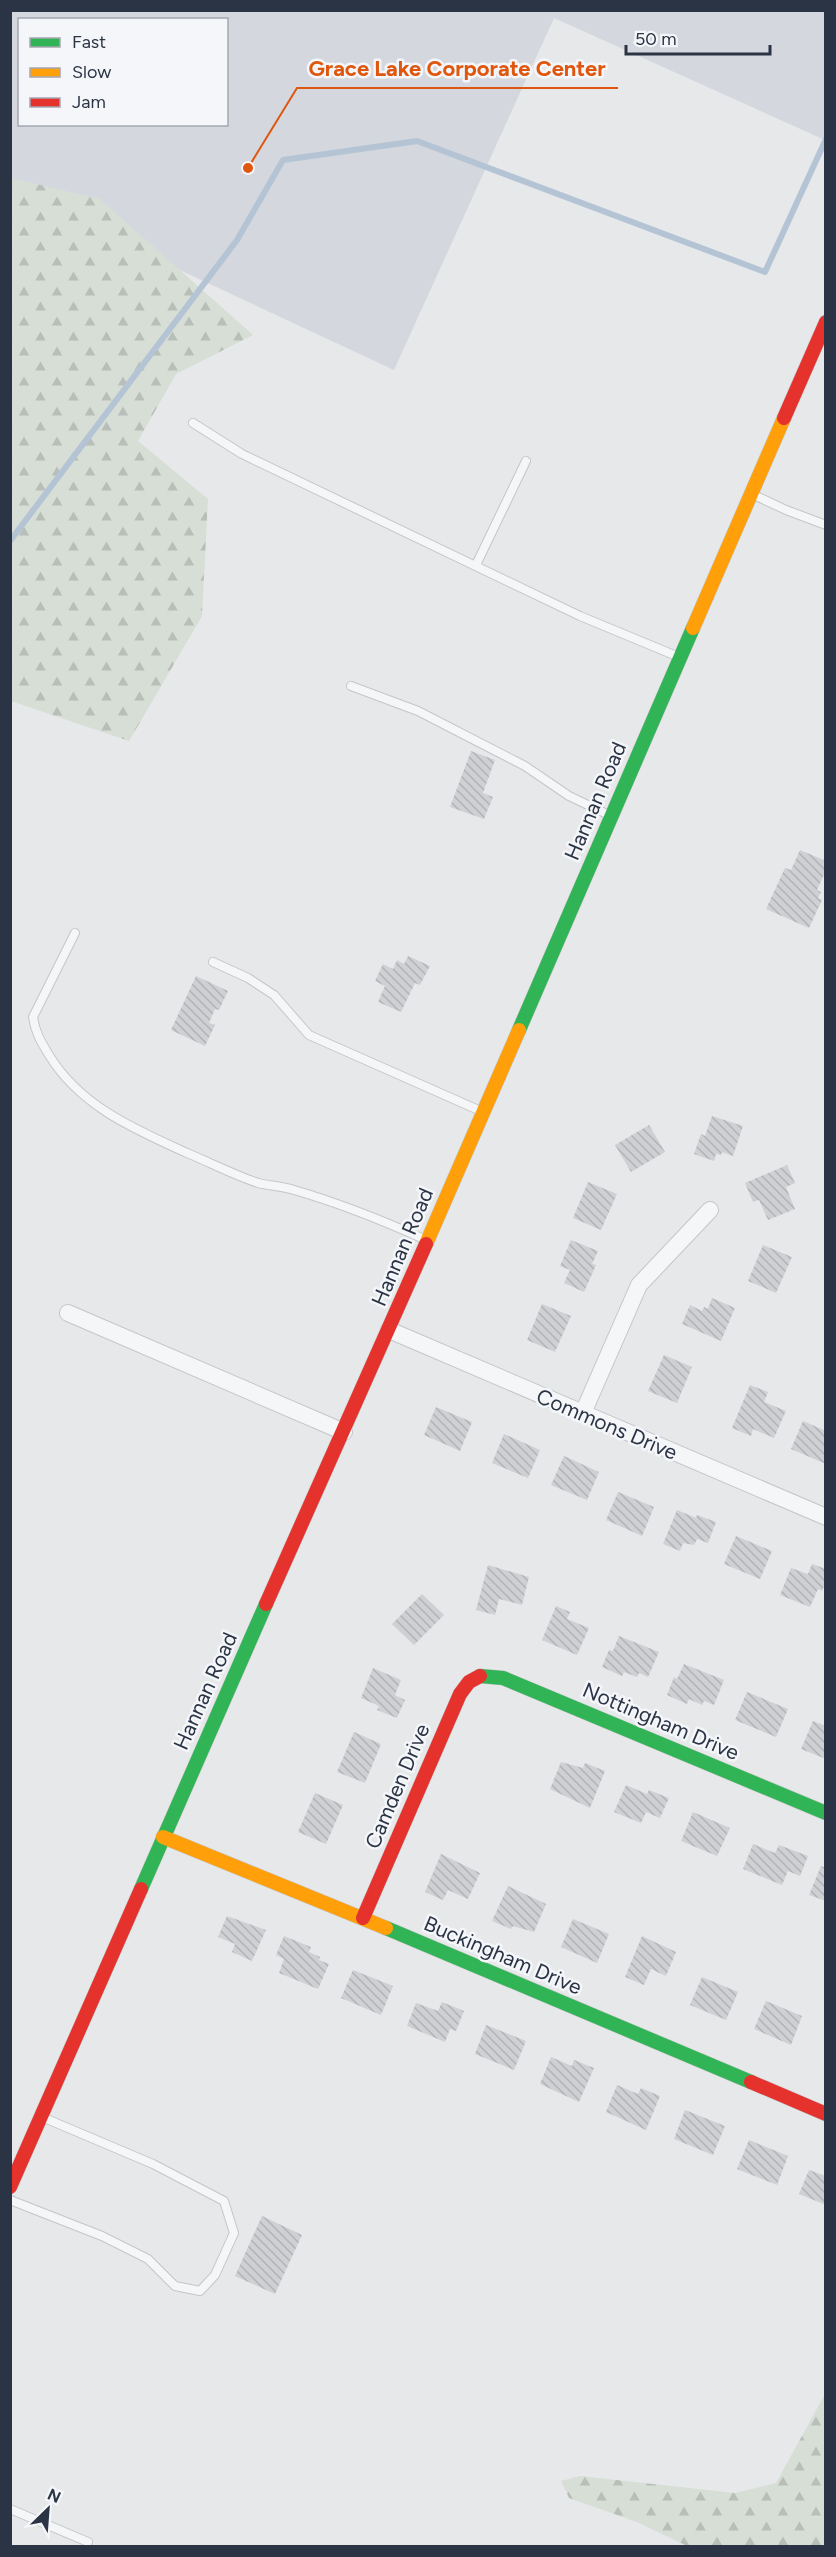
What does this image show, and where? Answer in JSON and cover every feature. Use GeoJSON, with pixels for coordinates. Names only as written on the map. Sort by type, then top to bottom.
{"type":"FeatureCollection","features":[{"type":"Feature","properties":{"kind":"street","name":"Hannan Road"},"geometry":{"type":"LineString","coordinates":[[10,2187],[389,1330],[825,322]]}},
{"type":"Feature","properties":{"kind":"street"},"geometry":{"type":"LineString","coordinates":[[583,1413],[639,1285],[710,1210]]}},
{"type":"Feature","properties":{"kind":"street"},"geometry":{"type":"LineString","coordinates":[[68,1313],[344,1432]]}},
{"type":"Feature","properties":{"kind":"street","name":"Commons Drive"},"geometry":{"type":"LineString","coordinates":[[389,1330],[825,1517]]}},
{"type":"Feature","properties":{"kind":"street","name":"Nottingham Drive"},"geometry":{"type":"LineString","coordinates":[[478,1675],[493,1674],[825,1813]]}},
{"type":"Feature","properties":{"kind":"street","name":"Camden Drive"},"geometry":{"type":"LineString","coordinates":[[363,1918],[460,1694],[478,1675]]}},
{"type":"Feature","properties":{"kind":"street","name":"Buckingham Drive"},"geometry":{"type":"LineString","coordinates":[[163,1837],[363,1918],[825,2114]]}},
{"type":"Feature","properties":{"kind":"lane"},"geometry":{"type":"LineString","coordinates":[[193,423],[242,454],[580,616],[680,657]]}},
{"type":"Feature","properties":{"kind":"lane"},"geometry":{"type":"LineString","coordinates":[[476,565],[526,461]]}},
{"type":"Feature","properties":{"kind":"lane"},"geometry":{"type":"LineString","coordinates":[[751,493],[825,525]]}},
{"type":"Feature","properties":{"kind":"lane"},"geometry":{"type":"LineString","coordinates":[[351,686],[418,711],[525,765],[569,796],[611,816]]}},
{"type":"Feature","properties":{"kind":"lane"},"geometry":{"type":"LineString","coordinates":[[75,933],[33,1017],[34,1029],[57,1068],[73,1087],[103,1110],[141,1132],[236,1175],[292,1189],[428,1240]]}},
{"type":"Feature","properties":{"kind":"lane"},"geometry":{"type":"LineString","coordinates":[[213,962],[249,978],[274,995],[309,1035],[483,1112]]}},
{"type":"Feature","properties":{"kind":"lane"},"geometry":{"type":"LineString","coordinates":[[10,2200],[102,2236],[148,2259],[176,2286],[200,2292],[215,2275],[234,2233],[224,2200],[153,2164],[41,2116]]}},
{"type":"Feature","properties":{"kind":"lane"},"geometry":{"type":"LineString","coordinates":[[10,2509],[88,2541]]}},
{"type":"Feature","properties":{"kind":"shaded area"},"geometry":{"type":"Polygon","coordinates":[[[11,11],[825,11],[825,140],[554,18],[394,370],[21,196],[11,216],[11,11]]]}},
{"type":"Feature","properties":{"kind":"green space"},"geometry":{"type":"Polygon","coordinates":[[[11,178],[100,199],[253,335],[176,374],[138,441],[208,499],[202,616],[129,741],[11,701],[11,178]]]}},
{"type":"Feature","properties":{"kind":"green space"},"geometry":{"type":"Polygon","coordinates":[[[825,2394],[825,2546],[687,2546],[637,2522],[569,2498],[561,2481],[580,2476],[735,2493],[776,2483],[825,2394]]]}},
{"type":"Feature","properties":{"kind":"building"},"geometry":{"type":"Polygon","coordinates":[[[471,751],[495,760],[483,793],[493,797],[484,819],[450,807],[471,751]]]}},
{"type":"Feature","properties":{"kind":"building"},"geometry":{"type":"Polygon","coordinates":[[[800,850],[826,861],[826,870],[817,890],[821,892],[818,898],[822,900],[809,928],[766,909],[785,868],[791,870],[800,850]]]}},
{"type":"Feature","properties":{"kind":"building"},"geometry":{"type":"Polygon","coordinates":[[[408,956],[430,966],[420,985],[415,983],[401,1012],[378,1002],[385,986],[375,981],[383,964],[393,969],[397,960],[404,964],[408,956]]]}},
{"type":"Feature","properties":{"kind":"building"},"geometry":{"type":"Polygon","coordinates":[[[196,976],[228,991],[219,1010],[215,1009],[209,1023],[215,1025],[205,1046],[171,1030],[196,976]]]}},
{"type":"Feature","properties":{"kind":"building"},"geometry":{"type":"Polygon","coordinates":[[[712,1116],[743,1126],[733,1156],[722,1152],[721,1155],[716,1154],[714,1161],[694,1154],[701,1134],[705,1136],[712,1116]]]}},
{"type":"Feature","properties":{"kind":"building"},"geometry":{"type":"Polygon","coordinates":[[[649,1125],[665,1152],[631,1172],[615,1145],[649,1125]]]}},
{"type":"Feature","properties":{"kind":"building"},"geometry":{"type":"Polygon","coordinates":[[[787,1165],[795,1183],[786,1187],[795,1209],[768,1220],[759,1200],[753,1202],[745,1183],[787,1165]]]}},
{"type":"Feature","properties":{"kind":"building"},"geometry":{"type":"Polygon","coordinates":[[[588,1182],[617,1194],[601,1230],[573,1218],[588,1182]]]}},
{"type":"Feature","properties":{"kind":"building"},"geometry":{"type":"Polygon","coordinates":[[[571,1240],[598,1251],[592,1264],[596,1265],[584,1292],[564,1283],[570,1270],[560,1266],[571,1240]]]}},
{"type":"Feature","properties":{"kind":"building"},"geometry":{"type":"Polygon","coordinates":[[[763,1245],[792,1257],[776,1293],[748,1281],[763,1245]]]}},
{"type":"Feature","properties":{"kind":"building"},"geometry":{"type":"Polygon","coordinates":[[[712,1298],[735,1308],[721,1341],[682,1324],[690,1305],[702,1311],[704,1307],[708,1309],[712,1298]]]}},
{"type":"Feature","properties":{"kind":"building"},"geometry":{"type":"Polygon","coordinates":[[[542,1304],[571,1316],[555,1352],[527,1340],[542,1304]]]}},
{"type":"Feature","properties":{"kind":"building"},"geometry":{"type":"Polygon","coordinates":[[[664,1355],[692,1367],[677,1403],[648,1391],[664,1355]]]}},
{"type":"Feature","properties":{"kind":"building"},"geometry":{"type":"Polygon","coordinates":[[[750,1385],[768,1392],[764,1402],[786,1411],[774,1438],[753,1429],[751,1436],[732,1428],[750,1385]]]}},
{"type":"Feature","properties":{"kind":"building"},"geometry":{"type":"Polygon","coordinates":[[[436,1407],[472,1422],[460,1451],[424,1435],[436,1407]]]}},
{"type":"Feature","properties":{"kind":"building"},"geometry":{"type":"Polygon","coordinates":[[[803,1421],[826,1431],[826,1464],[791,1449],[803,1421]]]}},
{"type":"Feature","properties":{"kind":"building"},"geometry":{"type":"Polygon","coordinates":[[[504,1434],[540,1450],[528,1478],[492,1463],[504,1434]]]}},
{"type":"Feature","properties":{"kind":"building"},"geometry":{"type":"Polygon","coordinates":[[[564,1456],[599,1472],[587,1500],[551,1485],[564,1456]]]}},
{"type":"Feature","properties":{"kind":"building"},"geometry":{"type":"Polygon","coordinates":[[[618,1492],[654,1507],[642,1536],[606,1520],[618,1492]]]}},
{"type":"Feature","properties":{"kind":"building"},"geometry":{"type":"Polygon","coordinates":[[[677,1510],[696,1518],[697,1515],[716,1522],[708,1543],[697,1539],[694,1545],[683,1543],[680,1551],[663,1544],[677,1510]]]}},
{"type":"Feature","properties":{"kind":"building"},"geometry":{"type":"Polygon","coordinates":[[[736,1536],[772,1551],[760,1579],[724,1564],[736,1536]]]}},
{"type":"Feature","properties":{"kind":"building"},"geometry":{"type":"Polygon","coordinates":[[[812,1564],[826,1569],[826,1582],[822,1591],[818,1589],[810,1607],[780,1595],[791,1568],[808,1574],[812,1564]]]}},
{"type":"Feature","properties":{"kind":"building"},"geometry":{"type":"Polygon","coordinates":[[[488,1565],[529,1577],[522,1605],[499,1599],[495,1615],[476,1610],[488,1565]]]}},
{"type":"Feature","properties":{"kind":"building"},"geometry":{"type":"Polygon","coordinates":[[[422,1594],[444,1615],[414,1645],[392,1624],[422,1594]]]}},
{"type":"Feature","properties":{"kind":"building"},"geometry":{"type":"Polygon","coordinates":[[[556,1606],[570,1612],[567,1619],[589,1628],[577,1655],[542,1640],[556,1606]]]}},
{"type":"Feature","properties":{"kind":"building"},"geometry":{"type":"Polygon","coordinates":[[[619,1636],[659,1652],[648,1677],[639,1673],[637,1677],[624,1672],[622,1676],[602,1667],[609,1650],[613,1651],[619,1636]]]}},
{"type":"Feature","properties":{"kind":"building"},"geometry":{"type":"Polygon","coordinates":[[[684,1664],[724,1680],[714,1705],[704,1701],[702,1705],[689,1699],[687,1704],[667,1695],[674,1677],[677,1679],[684,1664]]]}},
{"type":"Feature","properties":{"kind":"building"},"geometry":{"type":"Polygon","coordinates":[[[373,1668],[401,1680],[395,1695],[405,1700],[397,1718],[377,1710],[379,1706],[361,1698],[373,1668]]]}},
{"type":"Feature","properties":{"kind":"building"},"geometry":{"type":"Polygon","coordinates":[[[747,1692],[788,1709],[776,1737],[735,1720],[747,1692]]]}},
{"type":"Feature","properties":{"kind":"building"},"geometry":{"type":"Polygon","coordinates":[[[813,1721],[826,1726],[826,1759],[801,1749],[813,1721]]]}},
{"type":"Feature","properties":{"kind":"building"},"geometry":{"type":"Polygon","coordinates":[[[354,1732],[381,1744],[365,1783],[337,1772],[354,1732]]]}},
{"type":"Feature","properties":{"kind":"building"},"geometry":{"type":"Polygon","coordinates":[[[561,1762],[583,1768],[585,1763],[605,1771],[590,1808],[550,1789],[561,1762]]]}},
{"type":"Feature","properties":{"kind":"building"},"geometry":{"type":"Polygon","coordinates":[[[626,1785],[647,1794],[649,1790],[669,1798],[660,1818],[646,1812],[641,1823],[614,1812],[626,1785]]]}},
{"type":"Feature","properties":{"kind":"building"},"geometry":{"type":"Polygon","coordinates":[[[315,1793],[343,1805],[326,1844],[298,1832],[315,1793]]]}},
{"type":"Feature","properties":{"kind":"building"},"geometry":{"type":"Polygon","coordinates":[[[693,1812],[730,1828],[717,1856],[681,1841],[693,1812]]]}},
{"type":"Feature","properties":{"kind":"building"},"geometry":{"type":"Polygon","coordinates":[[[753,1844],[775,1853],[779,1845],[808,1856],[800,1876],[788,1871],[782,1885],[743,1869],[753,1844]]]}},
{"type":"Feature","properties":{"kind":"building"},"geometry":{"type":"Polygon","coordinates":[[[441,1854],[480,1873],[468,1899],[448,1890],[443,1900],[425,1892],[441,1854]]]}},
{"type":"Feature","properties":{"kind":"building"},"geometry":{"type":"Polygon","coordinates":[[[821,1866],[826,1868],[826,1901],[809,1895],[821,1866]]]}},
{"type":"Feature","properties":{"kind":"building"},"geometry":{"type":"Polygon","coordinates":[[[508,1886],[546,1904],[534,1932],[513,1926],[511,1929],[492,1921],[508,1886]]]}},
{"type":"Feature","properties":{"kind":"building"},"geometry":{"type":"Polygon","coordinates":[[[227,1916],[266,1930],[252,1961],[232,1952],[235,1944],[218,1937],[227,1916]]]}},
{"type":"Feature","properties":{"kind":"building"},"geometry":{"type":"Polygon","coordinates":[[[573,1919],[609,1934],[597,1963],[561,1947],[573,1919]]]}},
{"type":"Feature","properties":{"kind":"building"},"geometry":{"type":"Polygon","coordinates":[[[284,1936],[311,1947],[309,1952],[329,1964],[318,1989],[279,1973],[284,1959],[276,1955],[284,1936]]]}},
{"type":"Feature","properties":{"kind":"building"},"geometry":{"type":"Polygon","coordinates":[[[642,1936],[676,1952],[666,1976],[651,1969],[644,1985],[625,1977],[642,1936]]]}},
{"type":"Feature","properties":{"kind":"building"},"geometry":{"type":"Polygon","coordinates":[[[353,1970],[393,1986],[381,2015],[341,1998],[353,1970]]]}},
{"type":"Feature","properties":{"kind":"building"},"geometry":{"type":"Polygon","coordinates":[[[702,1977],[738,1992],[726,2020],[690,2005],[702,1977]]]}},
{"type":"Feature","properties":{"kind":"building"},"geometry":{"type":"Polygon","coordinates":[[[766,2001],[802,2016],[791,2045],[754,2029],[766,2001]]]}},
{"type":"Feature","properties":{"kind":"building"},"geometry":{"type":"Polygon","coordinates":[[[442,2002],[464,2011],[456,2031],[450,2029],[445,2042],[407,2026],[416,2003],[438,2011],[442,2002]]]}},
{"type":"Feature","properties":{"kind":"building"},"geometry":{"type":"Polygon","coordinates":[[[486,2025],[526,2041],[514,2070],[475,2054],[486,2025]]]}},
{"type":"Feature","properties":{"kind":"building"},"geometry":{"type":"Polygon","coordinates":[[[551,2057],[572,2066],[574,2060],[594,2068],[579,2102],[540,2084],[551,2057]]]}},
{"type":"Feature","properties":{"kind":"building"},"geometry":{"type":"Polygon","coordinates":[[[617,2085],[638,2094],[641,2088],[660,2096],[646,2130],[606,2112],[617,2085]]]}},
{"type":"Feature","properties":{"kind":"building"},"geometry":{"type":"Polygon","coordinates":[[[685,2110],[725,2126],[713,2155],[674,2139],[685,2110]]]}},
{"type":"Feature","properties":{"kind":"building"},"geometry":{"type":"Polygon","coordinates":[[[749,2140],[788,2156],[777,2185],[737,2169],[749,2140]]]}},
{"type":"Feature","properties":{"kind":"building"},"geometry":{"type":"Polygon","coordinates":[[[809,2170],[826,2176],[826,2205],[799,2194],[809,2170]]]}},
{"type":"Feature","properties":{"kind":"building"},"geometry":{"type":"Polygon","coordinates":[[[262,2216],[302,2235],[275,2294],[235,2276],[262,2216]]]}},
{"type":"Feature","properties":{"kind":"waterway"},"geometry":{"type":"LineString","coordinates":[[10,541],[237,240],[283,160],[417,141],[765,272],[826,139]]}},
{"type":"Feature","properties":{"kind":"traffic: fast"},"geometry":{"type":"LineString","coordinates":[[519,1030],[693,628]]}},
{"type":"Feature","properties":{"kind":"traffic: fast"},"geometry":{"type":"LineString","coordinates":[[141,1889],[266,1604]]}},
{"type":"Feature","properties":{"kind":"traffic: fast"},"geometry":{"type":"LineString","coordinates":[[480,1676],[503,1678],[826,1813]]}},
{"type":"Feature","properties":{"kind":"traffic: fast"},"geometry":{"type":"LineString","coordinates":[[386,1928],[751,2082]]}},
{"type":"Feature","properties":{"kind":"traffic: slow"},"geometry":{"type":"LineString","coordinates":[[693,628],[784,418]]}},
{"type":"Feature","properties":{"kind":"traffic: slow"},"geometry":{"type":"LineString","coordinates":[[426,1244],[519,1030]]}},
{"type":"Feature","properties":{"kind":"traffic: slow"},"geometry":{"type":"LineString","coordinates":[[163,1837],[386,1928]]}},
{"type":"Feature","properties":{"kind":"traffic: jam"},"geometry":{"type":"LineString","coordinates":[[784,418],[826,322]]}},
{"type":"Feature","properties":{"kind":"traffic: jam"},"geometry":{"type":"LineString","coordinates":[[266,1604],[426,1244]]}},
{"type":"Feature","properties":{"kind":"traffic: jam"},"geometry":{"type":"LineString","coordinates":[[363,1918],[460,1694],[469,1682],[480,1676]]}},
{"type":"Feature","properties":{"kind":"traffic: jam"},"geometry":{"type":"LineString","coordinates":[[10,2187],[141,1889]]}},
{"type":"Feature","properties":{"kind":"traffic: jam"},"geometry":{"type":"LineString","coordinates":[[751,2082],[826,2114]]}},
{"type":"Feature","properties":{"kind":"place","name":"Grace Lake Corporate Center"},"geometry":{"type":"Point","coordinates":[248,168]}}]}
